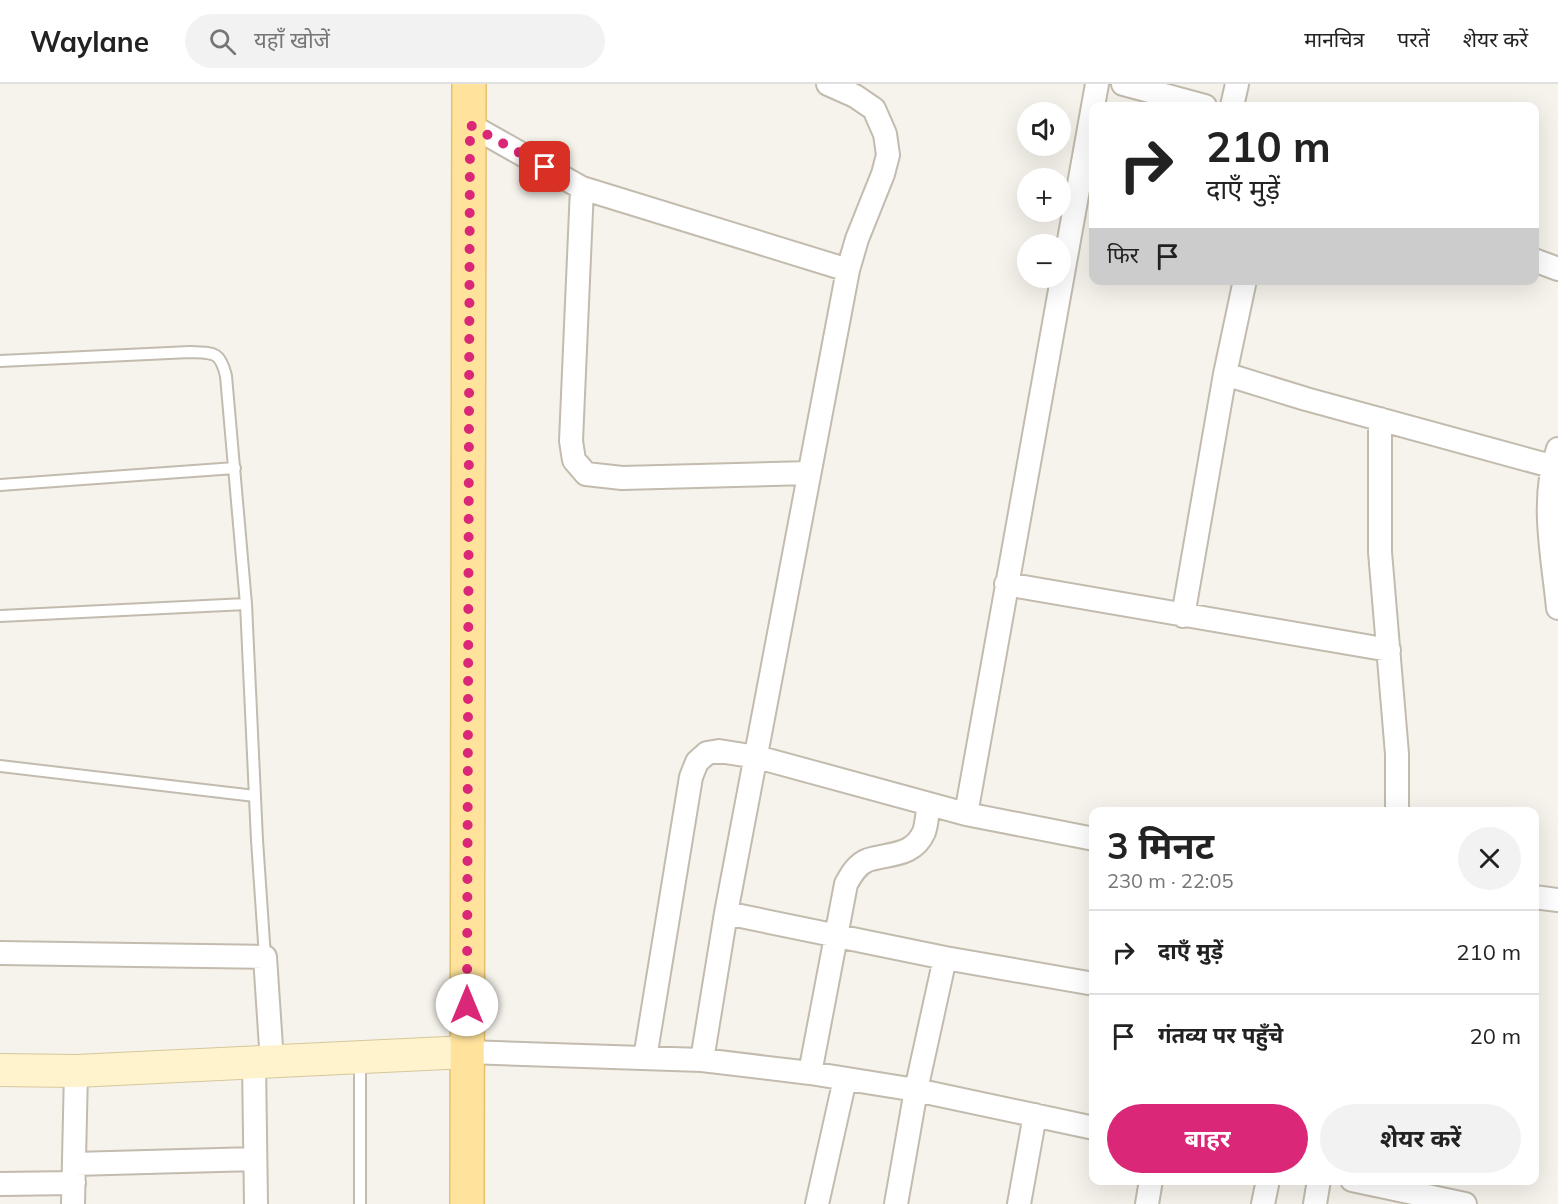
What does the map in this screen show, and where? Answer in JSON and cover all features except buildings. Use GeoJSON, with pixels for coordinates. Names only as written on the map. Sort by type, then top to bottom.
{"type":"FeatureCollection","features":[{"type":"Feature","properties":{"kind":"main road"},"geometry":{"type":"LineString","coordinates":[[467,1204],[469,84]]}},
{"type":"Feature","properties":{"kind":"main road"},"geometry":{"type":"LineString","coordinates":[[0,1070],[76,1071],[467,1052]]}},
{"type":"Feature","properties":{"kind":"street"},"geometry":{"type":"LineString","coordinates":[[702,1060],[726,913],[848,270],[857,239],[884,174],[888,155],[885,134],[874,109],[855,96],[828,84]]}},
{"type":"Feature","properties":{"kind":"street"},"geometry":{"type":"LineString","coordinates":[[1094,102],[1097,84]]}},
{"type":"Feature","properties":{"kind":"street"},"geometry":{"type":"LineString","coordinates":[[1123,84],[1190,102]]}},
{"type":"Feature","properties":{"kind":"street"},"geometry":{"type":"LineString","coordinates":[[1233,102],[1237,84]]}},
{"type":"Feature","properties":{"kind":"street"},"geometry":{"type":"LineString","coordinates":[[470,125],[582,188],[848,270]]}},
{"type":"Feature","properties":{"kind":"street"},"geometry":{"type":"LineString","coordinates":[[966,814],[1089,128]]}},
{"type":"Feature","properties":{"kind":"street"},"geometry":{"type":"LineString","coordinates":[[582,188],[571,441],[574,460],[586,474],[622,478],[808,473]]}},
{"type":"Feature","properties":{"kind":"street"},"geometry":{"type":"LineString","coordinates":[[1539,262],[1558,268]]}},
{"type":"Feature","properties":{"kind":"street"},"geometry":{"type":"LineString","coordinates":[[1183,616],[1225,374],[1244,285]]}},
{"type":"Feature","properties":{"kind":"street"},"geometry":{"type":"LineString","coordinates":[[1225,374],[1380,419],[1556,461],[1549,517],[1558,608]]}},
{"type":"Feature","properties":{"kind":"street"},"geometry":{"type":"LineString","coordinates":[[1380,419],[1380,552],[1389,650],[1398,785],[1397,807]]}},
{"type":"Feature","properties":{"kind":"street"},"geometry":{"type":"LineString","coordinates":[[1006,584],[1389,650]]}},
{"type":"Feature","properties":{"kind":"street"},"geometry":{"type":"LineString","coordinates":[[645,1058],[691,777],[697,762],[707,753],[719,751],[757,757],[966,814],[1089,838]]}},
{"type":"Feature","properties":{"kind":"street"},"geometry":{"type":"LineString","coordinates":[[810,1073],[846,884],[854,871],[866,861],[901,854],[915,845],[924,832],[929,804]]}},
{"type":"Feature","properties":{"kind":"street"},"geometry":{"type":"LineString","coordinates":[[1539,898],[1558,900]]}},
{"type":"Feature","properties":{"kind":"street"},"geometry":{"type":"LineString","coordinates":[[726,913],[945,958],[1089,983]]}},
{"type":"Feature","properties":{"kind":"street"},"geometry":{"type":"LineString","coordinates":[[0,953],[265,957],[263,1062],[255,1159],[256,1204]]}},
{"type":"Feature","properties":{"kind":"street"},"geometry":{"type":"LineString","coordinates":[[896,1204],[916,1090],[945,958]]}},
{"type":"Feature","properties":{"kind":"street"},"geometry":{"type":"LineString","coordinates":[[467,1052],[702,1060],[810,1073],[916,1090],[1089,1127]]}},
{"type":"Feature","properties":{"kind":"street"},"geometry":{"type":"LineString","coordinates":[[74,1184],[76,1071]]}},
{"type":"Feature","properties":{"kind":"street"},"geometry":{"type":"LineString","coordinates":[[817,1204],[845,1079]]}},
{"type":"Feature","properties":{"kind":"street"},"geometry":{"type":"LineString","coordinates":[[1018,1204],[1035,1115]]}},
{"type":"Feature","properties":{"kind":"street"},"geometry":{"type":"LineString","coordinates":[[0,1184],[74,1184],[255,1159]]}},
{"type":"Feature","properties":{"kind":"street"},"geometry":{"type":"LineString","coordinates":[[1147,1204],[1151,1185]]}},
{"type":"Feature","properties":{"kind":"street"},"geometry":{"type":"LineString","coordinates":[[1263,1204],[1267,1185]]}},
{"type":"Feature","properties":{"kind":"street"},"geometry":{"type":"LineString","coordinates":[[1315,1204],[1318,1185]]}},
{"type":"Feature","properties":{"kind":"street"},"geometry":{"type":"LineString","coordinates":[[1376,1185],[1465,1204]]}},
{"type":"Feature","properties":{"kind":"lane"},"geometry":{"type":"LineString","coordinates":[[0,361],[190,352],[215,355],[222,361],[226,376],[246,604],[265,957]]}},
{"type":"Feature","properties":{"kind":"lane"},"geometry":{"type":"LineString","coordinates":[[0,485],[235,468]]}},
{"type":"Feature","properties":{"kind":"lane"},"geometry":{"type":"LineString","coordinates":[[0,616],[246,604]]}},
{"type":"Feature","properties":{"kind":"lane"},"geometry":{"type":"LineString","coordinates":[[0,766],[255,796]]}},
{"type":"Feature","properties":{"kind":"lane"},"geometry":{"type":"LineString","coordinates":[[360,1058],[360,1204]]}},
{"type":"Feature","properties":{"kind":"route"},"geometry":{"type":"LineString","coordinates":[[467,1005],[470,125],[545,167]]}}]}
